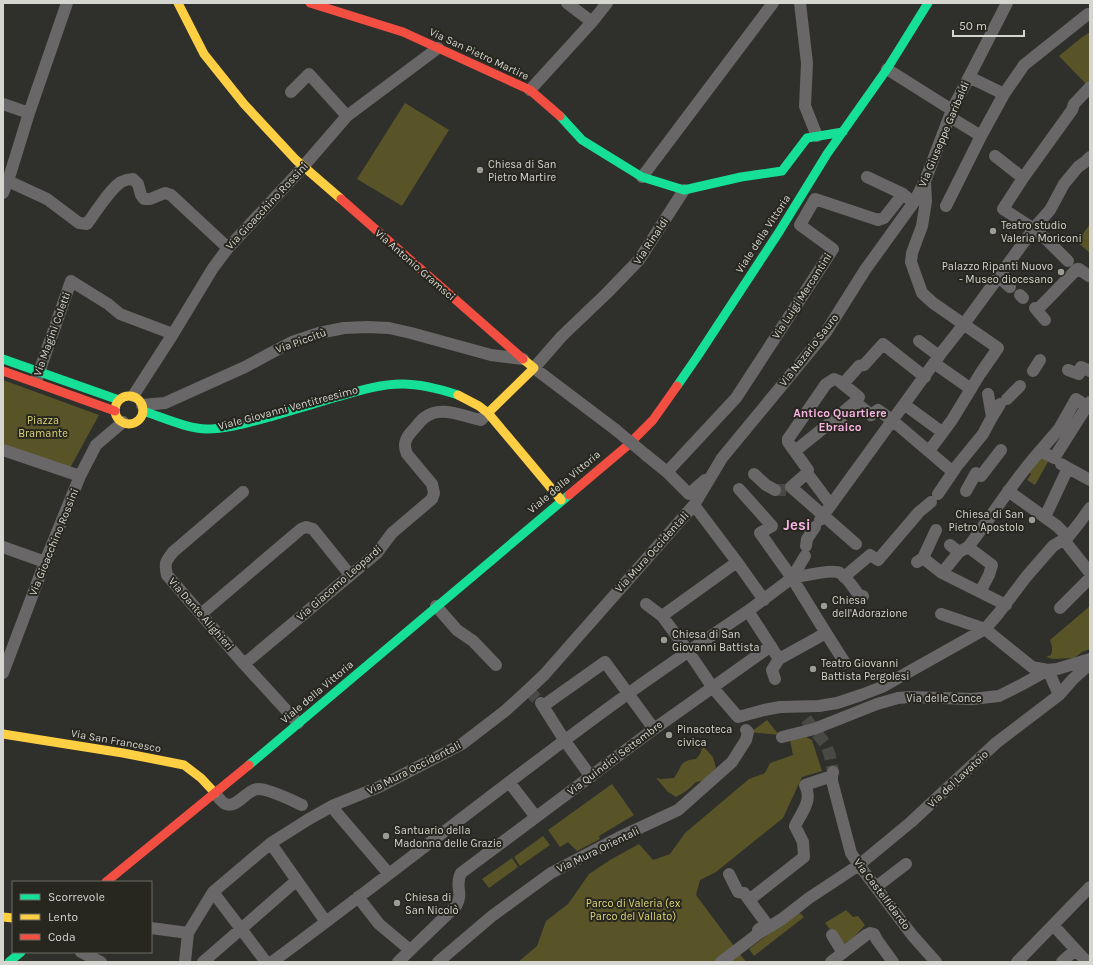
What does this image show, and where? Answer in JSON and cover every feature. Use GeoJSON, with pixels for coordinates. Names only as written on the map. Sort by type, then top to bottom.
{"type":"FeatureCollection","features":[{"type":"Feature","properties":{"kind":"street"},"geometry":{"type":"LineString","coordinates":[[3,193],[29,112],[67,3]]}},
{"type":"Feature","properties":{"kind":"street","name":"Via Antonio Gramsci"},"geometry":{"type":"LineString","coordinates":[[178,3],[204,54],[244,104],[296,160],[523,359],[616,430],[667,472],[692,500],[764,600]]}},
{"type":"Feature","properties":{"kind":"street","name":"Via San Pietro Martire"},"geometry":{"type":"LineString","coordinates":[[310,3],[328,5],[403,32],[530,90],[559,114],[582,140],[642,177],[684,190]]}},
{"type":"Feature","properties":{"kind":"street"},"geometry":{"type":"LineString","coordinates":[[567,3],[592,22]]}},
{"type":"Feature","properties":{"kind":"street"},"geometry":{"type":"LineString","coordinates":[[530,90],[592,22],[607,3]]}},
{"type":"Feature","properties":{"kind":"street"},"geometry":{"type":"LineString","coordinates":[[642,177],[773,3]]}},
{"type":"Feature","properties":{"kind":"street"},"geometry":{"type":"LineString","coordinates":[[800,3],[807,63],[804,106],[817,136]]}},
{"type":"Feature","properties":{"kind":"street","name":"Viale della Vittoria"},"geometry":{"type":"LineString","coordinates":[[107,881],[215,793],[561,500],[627,446],[653,420],[697,357],[779,232],[827,154],[887,69],[928,3]]}},
{"type":"Feature","properties":{"kind":"street","name":"Via Giuseppe Garibaldi"},"geometry":{"type":"LineString","coordinates":[[914,202],[925,181],[949,111],[969,77],[1007,3]]}},
{"type":"Feature","properties":{"kind":"street"},"geometry":{"type":"LineString","coordinates":[[946,206],[1004,94],[1024,65],[1088,14],[1090,14]]}},
{"type":"Feature","properties":{"kind":"street","name":"Via Gioacchino Rossini"},"geometry":{"type":"LineString","coordinates":[[133,396],[213,268],[228,248],[303,167],[347,116],[438,48]]}},
{"type":"Feature","properties":{"kind":"street"},"geometry":{"type":"LineString","coordinates":[[887,69],[949,111],[981,136]]}},
{"type":"Feature","properties":{"kind":"street"},"geometry":{"type":"LineString","coordinates":[[291,92],[309,74],[347,116]]}},
{"type":"Feature","properties":{"kind":"street"},"geometry":{"type":"LineString","coordinates":[[969,77],[1004,94]]}},
{"type":"Feature","properties":{"kind":"street"},"geometry":{"type":"LineString","coordinates":[[1068,261],[1034,228],[1003,209],[1023,178],[1063,124],[1074,104],[1090,87]]}},
{"type":"Feature","properties":{"kind":"street"},"geometry":{"type":"LineString","coordinates":[[3,104],[29,112]]}},
{"type":"Feature","properties":{"kind":"street"},"geometry":{"type":"LineString","coordinates":[[684,190],[782,171],[807,138],[843,132]]}},
{"type":"Feature","properties":{"kind":"street"},"geometry":{"type":"LineString","coordinates":[[995,156],[1023,178]]}},
{"type":"Feature","properties":{"kind":"street"},"geometry":{"type":"LineString","coordinates":[[272,962],[628,694],[688,651],[764,600],[792,578],[806,551],[807,539],[833,502],[924,377],[965,327],[1034,228],[1050,210],[1064,184],[1078,166],[1090,157]]}},
{"type":"Feature","properties":{"kind":"street"},"geometry":{"type":"LineString","coordinates":[[867,177],[903,194],[914,202]]}},
{"type":"Feature","properties":{"kind":"street"},"geometry":{"type":"LineString","coordinates":[[8,181],[47,199],[79,223],[87,224],[112,191],[120,183],[133,179],[138,184],[141,195],[144,199],[150,199],[164,194],[171,195],[228,248]]}},
{"type":"Feature","properties":{"kind":"street"},"geometry":{"type":"LineString","coordinates":[[925,181],[926,201],[922,226],[912,254],[911,262],[922,293],[965,327],[998,348],[929,451]]}},
{"type":"Feature","properties":{"kind":"street","name":"Via Rinaldi"},"geometry":{"type":"LineString","coordinates":[[484,417],[534,368],[562,336],[639,260],[684,190]]}},
{"type":"Feature","properties":{"kind":"street","name":"Via Luigi Mercantini"},"geometry":{"type":"LineString","coordinates":[[667,472],[736,398],[833,249],[800,226],[815,200],[878,220],[884,218],[903,194]]}},
{"type":"Feature","properties":{"kind":"street","name":"Via Nazario Sauro"},"geometry":{"type":"LineString","coordinates":[[692,500],[722,458],[826,332],[865,270],[914,202]]}},
{"type":"Feature","properties":{"kind":"street"},"geometry":{"type":"LineString","coordinates":[[1045,320],[1036,309],[1079,268],[1089,275]]}},
{"type":"Feature","properties":{"kind":"street"},"geometry":{"type":"LineString","coordinates":[[999,277],[1010,287]]}},
{"type":"Feature","properties":{"kind":"street","name":"Via Magini Coletti"},"geometry":{"type":"LineString","coordinates":[[37,377],[71,281],[108,304],[120,314],[173,334]]}},
{"type":"Feature","properties":{"kind":"street","name":"Via Piccitù"},"geometry":{"type":"LineString","coordinates":[[143,408],[165,404],[245,367],[292,342],[319,332],[344,328],[367,326],[389,328],[492,355],[523,359]]}},
{"type":"Feature","properties":{"kind":"street"},"geometry":{"type":"LineString","coordinates":[[492,355],[500,350],[501,340]]}},
{"type":"Feature","properties":{"kind":"street"},"geometry":{"type":"LineString","coordinates":[[919,341],[937,360],[971,389]]}},
{"type":"Feature","properties":{"kind":"street"},"geometry":{"type":"LineString","coordinates":[[843,384],[859,366],[864,364],[883,344],[924,377]]}},
{"type":"Feature","properties":{"kind":"street"},"geometry":{"type":"LineString","coordinates":[[3,359],[37,377],[115,411]]}},
{"type":"Feature","properties":{"kind":"street"},"geometry":{"type":"LineString","coordinates":[[1033,371],[1040,360]]}},
{"type":"Feature","properties":{"kind":"street"},"geometry":{"type":"LineString","coordinates":[[1068,370],[1079,374],[1085,369]]}},
{"type":"Feature","properties":{"kind":"street"},"geometry":{"type":"LineString","coordinates":[[3,371],[37,377],[118,400]]}},
{"type":"Feature","properties":{"kind":"street"},"geometry":{"type":"LineString","coordinates":[[795,450],[836,418],[859,397],[839,381],[834,379],[826,384],[788,439],[788,442],[795,450],[807,471],[833,502]]}},
{"type":"Feature","properties":{"kind":"street","name":"Viale Giovanni Ventitreesimo"},"geometry":{"type":"LineString","coordinates":[[133,396],[137,398],[143,408],[191,427],[206,429],[221,428],[258,420],[365,389],[400,384],[420,385],[446,392],[470,401],[482,408],[484,417],[561,500]]}},
{"type":"Feature","properties":{"kind":"street"},"geometry":{"type":"LineString","coordinates":[[844,577],[856,566],[871,556],[935,498],[955,469],[983,434],[992,417],[1004,401],[1020,386]]}},
{"type":"Feature","properties":{"kind":"street","name":"Viale Giovanni Ventitreesimo"},"geometry":{"type":"LineString","coordinates":[[400,393],[446,392]]}},
{"type":"Feature","properties":{"kind":"street"},"geometry":{"type":"LineString","coordinates":[[988,394],[992,417]]}},
{"type":"Feature","properties":{"kind":"street"},"geometry":{"type":"LineString","coordinates":[[133,396],[125,396],[118,400],[115,411],[119,420],[131,424],[139,420],[143,408]]}},
{"type":"Feature","properties":{"kind":"street"},"geometry":{"type":"LineString","coordinates":[[942,573],[959,548],[986,524],[1026,467],[1059,429],[1076,399],[1089,405],[1054,458]]}},
{"type":"Feature","properties":{"kind":"street"},"geometry":{"type":"LineString","coordinates":[[855,402],[871,415],[878,410],[929,451],[955,469]]}},
{"type":"Feature","properties":{"kind":"street"},"geometry":{"type":"LineString","coordinates":[[905,405],[942,432]]}},
{"type":"Feature","properties":{"kind":"street","name":"Via Giacomo Leopardi"},"geometry":{"type":"LineString","coordinates":[[244,664],[377,553],[392,533],[432,498],[434,494],[432,484],[405,449],[407,437],[424,418],[436,412],[453,412],[484,417]]}},
{"type":"Feature","properties":{"kind":"street"},"geometry":{"type":"LineString","coordinates":[[836,418],[844,426]]}},
{"type":"Feature","properties":{"kind":"street"},"geometry":{"type":"LineString","coordinates":[[139,420],[149,423]]}},
{"type":"Feature","properties":{"kind":"street","name":"Via Gioacchino Rossini"},"geometry":{"type":"LineString","coordinates":[[3,673],[45,562],[80,476],[96,446],[123,422]]}},
{"type":"Feature","properties":{"kind":"street"},"geometry":{"type":"LineString","coordinates":[[3,450],[80,476]]}},
{"type":"Feature","properties":{"kind":"street"},"geometry":{"type":"LineString","coordinates":[[966,491],[978,474],[1001,450]]}},
{"type":"Feature","properties":{"kind":"street"},"geometry":{"type":"LineString","coordinates":[[1040,451],[1090,480]]}},
{"type":"Feature","properties":{"kind":"street"},"geometry":{"type":"LineString","coordinates":[[1045,517],[1068,468]]}},
{"type":"Feature","properties":{"kind":"street"},"geometry":{"type":"LineString","coordinates":[[784,489],[807,471]]}},
{"type":"Feature","properties":{"kind":"street"},"geometry":{"type":"LineString","coordinates":[[754,474],[766,485],[784,489],[820,521],[855,543]]}},
{"type":"Feature","properties":{"kind":"street"},"geometry":{"type":"LineString","coordinates":[[739,489],[772,526],[760,533],[792,578],[845,663]]}},
{"type":"Feature","properties":{"kind":"street"},"geometry":{"type":"LineString","coordinates":[[1008,491],[1057,526],[1090,573]]}},
{"type":"Feature","properties":{"kind":"street","name":"Via Dante Alighieri"},"geometry":{"type":"LineString","coordinates":[[243,492],[173,552],[167,560],[165,566],[167,575],[244,664],[298,723]]}},
{"type":"Feature","properties":{"kind":"street","name":"Via Mura Occidentali"},"geometry":{"type":"LineString","coordinates":[[185,962],[188,932],[214,892],[271,843],[309,819],[334,806],[379,787],[462,744],[505,711],[544,675],[692,500]]}},
{"type":"Feature","properties":{"kind":"street"},"geometry":{"type":"LineString","coordinates":[[646,604],[662,616],[713,688],[744,726],[764,710],[780,707],[819,706],[862,695],[882,688],[986,629],[1006,605],[1026,577],[1053,546],[1066,538],[1090,508]]}},
{"type":"Feature","properties":{"kind":"street"},"geometry":{"type":"LineString","coordinates":[[201,614],[301,529],[306,527],[313,529],[350,575]]}},
{"type":"Feature","properties":{"kind":"street"},"geometry":{"type":"LineString","coordinates":[[936,530],[920,560],[942,573],[1006,605]]}},
{"type":"Feature","properties":{"kind":"street"},"geometry":{"type":"LineString","coordinates":[[3,547],[45,562]]}},
{"type":"Feature","properties":{"kind":"street"},"geometry":{"type":"LineString","coordinates":[[959,548],[992,565],[989,575],[980,592]]}},
{"type":"Feature","properties":{"kind":"street"},"geometry":{"type":"LineString","coordinates":[[662,616],[737,562]]}},
{"type":"Feature","properties":{"kind":"street"},"geometry":{"type":"LineString","coordinates":[[792,578],[832,571],[839,572],[848,580],[859,595],[863,596]]}},
{"type":"Feature","properties":{"kind":"street"},"geometry":{"type":"LineString","coordinates":[[1060,608],[1090,578]]}},
{"type":"Feature","properties":{"kind":"street"},"geometry":{"type":"LineString","coordinates":[[436,606],[457,630],[473,641],[496,664]]}},
{"type":"Feature","properties":{"kind":"street"},"geometry":{"type":"LineString","coordinates":[[748,611],[779,658]]}},
{"type":"Feature","properties":{"kind":"street"},"geometry":{"type":"LineString","coordinates":[[941,614],[986,629],[1032,667],[1048,670],[1064,668],[1090,659]]}},
{"type":"Feature","properties":{"kind":"street"},"geometry":{"type":"LineString","coordinates":[[775,679],[772,670],[779,658],[826,633]]}},
{"type":"Feature","properties":{"kind":"street","name":"Via Quindici Settembre"},"geometry":{"type":"LineString","coordinates":[[410,950],[456,906],[460,896],[458,883],[461,873],[654,729],[771,646]]}},
{"type":"Feature","properties":{"kind":"street"},"geometry":{"type":"LineString","coordinates":[[591,777],[565,741],[542,705],[605,662],[654,729]]}},
{"type":"Feature","properties":{"kind":"street","name":"Via del Lavatoio"},"geometry":{"type":"LineString","coordinates":[[721,962],[809,898],[859,865],[911,822],[996,743],[1059,695],[1073,679],[1090,664]]}},
{"type":"Feature","properties":{"kind":"street"},"geometry":{"type":"LineString","coordinates":[[1048,670],[1059,695]]}},
{"type":"Feature","properties":{"kind":"street","name":"Via delle Conce"},"geometry":{"type":"LineString","coordinates":[[782,737],[814,728],[877,704],[898,698],[972,699],[999,696],[1048,670]]}},
{"type":"Feature","properties":{"kind":"street","name":"Via Mura Orientali"},"geometry":{"type":"LineString","coordinates":[[438,962],[492,916],[551,873],[678,810],[732,762],[746,740],[744,726]]}},
{"type":"Feature","properties":{"kind":"street","name":"Via San Francesco"},"geometry":{"type":"LineString","coordinates":[[3,734],[122,753],[184,765],[201,778],[215,793]]}},
{"type":"Feature","properties":{"kind":"street","name":"Via Castelfidardo"},"geometry":{"type":"LineString","coordinates":[[751,899],[804,857],[803,842],[795,826],[808,801],[807,789],[805,785],[833,774],[832,781],[851,853],[912,935],[936,962]]}},
{"type":"Feature","properties":{"kind":"street"},"geometry":{"type":"LineString","coordinates":[[510,782],[536,817]]}},
{"type":"Feature","properties":{"kind":"street"},"geometry":{"type":"LineString","coordinates":[[215,793],[224,804],[227,805],[232,805],[250,792],[258,789],[284,796],[302,804]]}},
{"type":"Feature","properties":{"kind":"street"},"geometry":{"type":"LineString","coordinates":[[334,806],[336,812],[389,874]]}},
{"type":"Feature","properties":{"kind":"street"},"geometry":{"type":"LineString","coordinates":[[274,848],[326,922]]}},
{"type":"Feature","properties":{"kind":"street"},"geometry":{"type":"LineString","coordinates":[[876,887],[906,864]]}},
{"type":"Feature","properties":{"kind":"street"},"geometry":{"type":"LineString","coordinates":[[729,874],[738,892],[744,893],[751,899],[766,923],[758,930],[760,933]]}},
{"type":"Feature","properties":{"kind":"street"},"geometry":{"type":"LineString","coordinates":[[203,962],[296,881]]}},
{"type":"Feature","properties":{"kind":"street"},"geometry":{"type":"LineString","coordinates":[[1017,962],[1090,887]]}},
{"type":"Feature","properties":{"kind":"street"},"geometry":{"type":"LineString","coordinates":[[214,892],[266,962]]}},
{"type":"Feature","properties":{"kind":"street"},"geometry":{"type":"LineString","coordinates":[[358,897],[379,924],[410,950],[398,962]]}},
{"type":"Feature","properties":{"kind":"street"},"geometry":{"type":"LineString","coordinates":[[1053,925],[1087,962]]}},
{"type":"Feature","properties":{"kind":"street"},"geometry":{"type":"LineString","coordinates":[[152,928],[188,932]]}},
{"type":"Feature","properties":{"kind":"street"},"geometry":{"type":"LineString","coordinates":[[831,962],[870,933],[874,934],[893,962]]}},
{"type":"Feature","properties":{"kind":"street"},"geometry":{"type":"LineString","coordinates":[[832,935],[843,953]]}},
{"type":"Feature","properties":{"kind":"street"},"geometry":{"type":"LineString","coordinates":[[1062,962],[1076,950]]}},
{"type":"Feature","properties":{"kind":"street"},"geometry":{"type":"LineString","coordinates":[[9,962],[20,953]]}},
{"type":"Feature","properties":{"kind":"street"},"geometry":{"type":"LineString","coordinates":[[83,953],[101,962]]}},
{"type":"Feature","properties":{"kind":"green space"},"geometry":{"type":"Polygon","coordinates":[[[1090,32],[1090,82],[1087,85],[1059,56],[1090,32]]]}},
{"type":"Feature","properties":{"kind":"green space"},"geometry":{"type":"Polygon","coordinates":[[[405,103],[449,130],[402,206],[357,179],[405,103]]]}},
{"type":"Feature","properties":{"kind":"green space"},"geometry":{"type":"Polygon","coordinates":[[[1090,224],[1090,253],[1077,242],[1090,224]]]}},
{"type":"Feature","properties":{"kind":"green space","name":"Piazza Bramante"},"geometry":{"type":"Polygon","coordinates":[[[3,380],[99,415],[70,468],[3,444],[3,380]]]}},
{"type":"Feature","properties":{"kind":"green space"},"geometry":{"type":"Polygon","coordinates":[[[1039,456],[1049,460],[1035,485],[1027,480],[1031,474],[1028,469],[1039,456]]]}},
{"type":"Feature","properties":{"kind":"green space"},"geometry":{"type":"Polygon","coordinates":[[[1090,606],[1090,649],[1082,652],[1074,658],[1053,659],[1046,657],[1052,653],[1050,640],[1090,606]]]}},
{"type":"Feature","properties":{"kind":"green space"},"geometry":{"type":"Polygon","coordinates":[[[767,720],[779,735],[751,732],[767,720]]]}},
{"type":"Feature","properties":{"kind":"green space","name":"Parco di Valeria (ex Parco del Vallato)"},"geometry":{"type":"Polygon","coordinates":[[[806,737],[812,740],[822,771],[802,777],[783,818],[716,872],[700,880],[696,895],[746,962],[518,962],[537,946],[546,921],[568,904],[589,874],[610,860],[639,844],[653,860],[670,854],[685,833],[749,779],[765,773],[770,763],[793,755],[790,740],[806,737]]]}},
{"type":"Feature","properties":{"kind":"green space"},"geometry":{"type":"Polygon","coordinates":[[[703,746],[713,757],[716,768],[703,781],[696,782],[688,790],[676,797],[668,792],[656,778],[674,778],[686,761],[696,759],[703,746]]]}},
{"type":"Feature","properties":{"kind":"green space"},"geometry":{"type":"Polygon","coordinates":[[[612,784],[634,815],[599,836],[600,839],[577,851],[568,842],[560,847],[548,830],[612,784]]]}},
{"type":"Feature","properties":{"kind":"green space"},"geometry":{"type":"Polygon","coordinates":[[[543,836],[550,845],[520,866],[514,857],[543,836]]]}},
{"type":"Feature","properties":{"kind":"green space"},"geometry":{"type":"Polygon","coordinates":[[[512,858],[518,867],[489,888],[482,879],[512,858]]]}},
{"type":"Feature","properties":{"kind":"green space"},"geometry":{"type":"Polygon","coordinates":[[[846,910],[853,917],[858,916],[865,925],[857,934],[842,945],[825,923],[846,910]]]}},
{"type":"Feature","properties":{"kind":"green space"},"geometry":{"type":"Polygon","coordinates":[[[798,911],[804,917],[754,956],[749,949],[798,911]]]}},
{"type":"Feature","properties":{"kind":"tunnel"},"geometry":{"type":"LineString","coordinates":[[775,490],[786,490]]}},
{"type":"Feature","properties":{"kind":"tunnel"},"geometry":{"type":"LineString","coordinates":[[528,690],[541,703]]}},
{"type":"Feature","properties":{"kind":"tunnel"},"geometry":{"type":"LineString","coordinates":[[806,719],[826,745],[833,772]]}},
{"type":"Feature","properties":{"kind":"traffic: fast"},"geometry":{"type":"LineString","coordinates":[[677,386],[779,232],[827,154],[887,69],[928,3]]}},
{"type":"Feature","properties":{"kind":"traffic: fast"},"geometry":{"type":"LineString","coordinates":[[560,116],[582,140],[642,177],[684,190],[741,177],[782,171],[807,138],[843,132]]}},
{"type":"Feature","properties":{"kind":"traffic: fast"},"geometry":{"type":"LineString","coordinates":[[3,359],[119,400]]}},
{"type":"Feature","properties":{"kind":"traffic: fast"},"geometry":{"type":"LineString","coordinates":[[143,411],[192,427],[215,429],[247,423],[353,392],[386,385],[417,385],[458,395]]}},
{"type":"Feature","properties":{"kind":"traffic: fast"},"geometry":{"type":"LineString","coordinates":[[249,765],[569,495]]}},
{"type":"Feature","properties":{"kind":"traffic: fast"},"geometry":{"type":"LineString","coordinates":[[9,962],[20,953]]}},
{"type":"Feature","properties":{"kind":"traffic: slow"},"geometry":{"type":"LineString","coordinates":[[178,3],[204,54],[244,104],[296,160],[341,199]]}},
{"type":"Feature","properties":{"kind":"traffic: slow"},"geometry":{"type":"LineString","coordinates":[[488,413],[534,368],[523,359]]}},
{"type":"Feature","properties":{"kind":"traffic: slow"},"geometry":{"type":"LineString","coordinates":[[458,395],[479,406],[488,413],[561,500]]}},
{"type":"Feature","properties":{"kind":"traffic: slow"},"geometry":{"type":"LineString","coordinates":[[129,396],[139,400],[143,410],[139,420],[129,424],[119,420],[115,410],[119,400],[129,396]]}},
{"type":"Feature","properties":{"kind":"traffic: slow"},"geometry":{"type":"LineString","coordinates":[[3,734],[123,753],[184,765],[201,778],[215,793]]}},
{"type":"Feature","properties":{"kind":"traffic: slow"},"geometry":{"type":"LineString","coordinates":[[3,917],[12,918]]}},
{"type":"Feature","properties":{"kind":"traffic: jam"},"geometry":{"type":"LineString","coordinates":[[310,3],[403,32],[530,90],[560,116]]}},
{"type":"Feature","properties":{"kind":"traffic: jam"},"geometry":{"type":"LineString","coordinates":[[341,199],[523,359]]}},
{"type":"Feature","properties":{"kind":"traffic: jam"},"geometry":{"type":"LineString","coordinates":[[3,371],[115,411]]}},
{"type":"Feature","properties":{"kind":"traffic: jam"},"geometry":{"type":"LineString","coordinates":[[569,495],[627,446],[653,420],[677,386]]}},
{"type":"Feature","properties":{"kind":"traffic: jam"},"geometry":{"type":"LineString","coordinates":[[107,881],[249,765]]}},
{"type":"Feature","properties":{"kind":"place","name":"Chiesa di San Pietro Martire"},"geometry":{"type":"Point","coordinates":[480,170]}},
{"type":"Feature","properties":{"kind":"place","name":"Teatro studio Valeria Moriconi"},"geometry":{"type":"Point","coordinates":[993,231]}},
{"type":"Feature","properties":{"kind":"place","name":"Palazzo Ripanti Nuovo - Museo diocesano"},"geometry":{"type":"Point","coordinates":[1061,272]}},
{"type":"Feature","properties":{"kind":"place","name":"Chiesa di San Pietro Apostolo"},"geometry":{"type":"Point","coordinates":[1032,520]}},
{"type":"Feature","properties":{"kind":"place","name":"Chiesa dell'Adorazione"},"geometry":{"type":"Point","coordinates":[824,606]}},
{"type":"Feature","properties":{"kind":"place","name":"Chiesa di San Giovanni Battista"},"geometry":{"type":"Point","coordinates":[664,640]}},
{"type":"Feature","properties":{"kind":"place","name":"Teatro Giovanni Battista Pergolesi"},"geometry":{"type":"Point","coordinates":[813,669]}},
{"type":"Feature","properties":{"kind":"place","name":"Pinacoteca civica"},"geometry":{"type":"Point","coordinates":[669,735]}},
{"type":"Feature","properties":{"kind":"place","name":"Santuario della Madonna delle Grazie"},"geometry":{"type":"Point","coordinates":[386,836]}},
{"type":"Feature","properties":{"kind":"place","name":"Chiesa di San Nicolò"},"geometry":{"type":"Point","coordinates":[397,903]}},
{"type":"Feature","properties":{"kind":"district","name":"Antico Quartiere Ebraico"},"geometry":{"type":"Point","coordinates":[840,420]}},
{"type":"Feature","properties":{"kind":"district","name":"Jesi"},"geometry":{"type":"Point","coordinates":[797,525]}}]}
